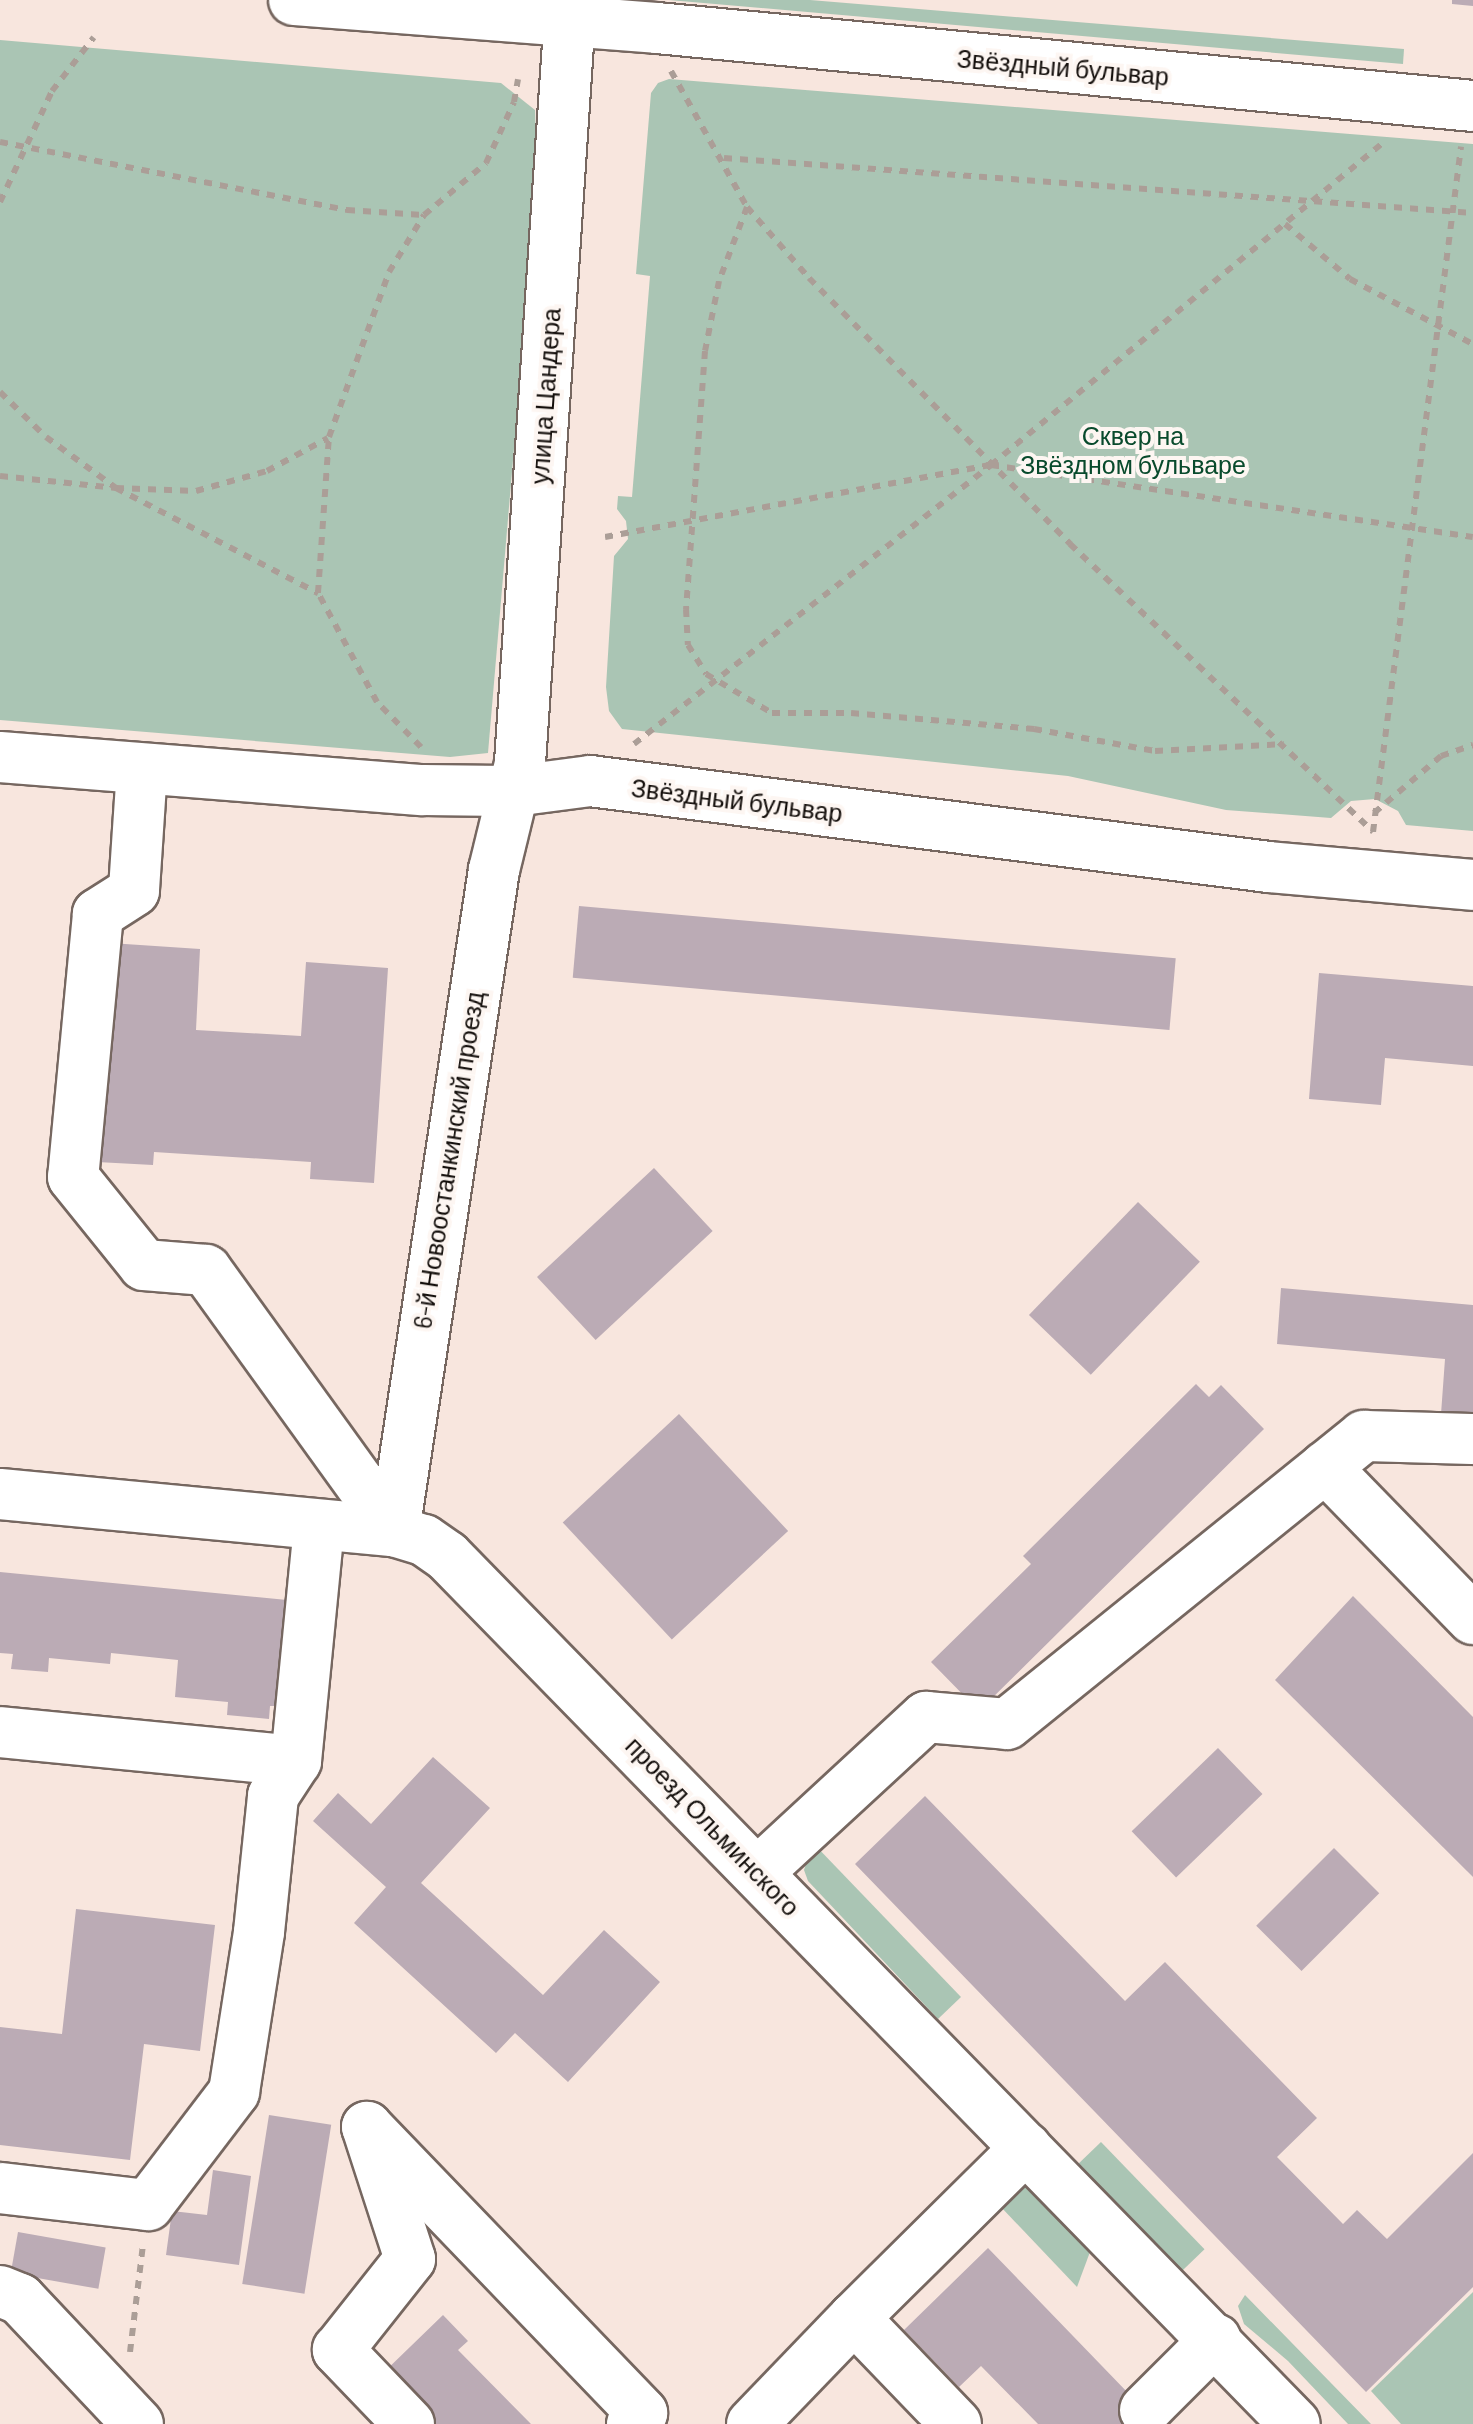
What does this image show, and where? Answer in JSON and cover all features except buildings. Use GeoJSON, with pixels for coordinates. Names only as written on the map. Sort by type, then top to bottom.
{"type":"FeatureCollection","features":[{"type":"Feature","properties":{"kind":"street","name":"Звёздный бульвар"},"geometry":{"type":"LineString","coordinates":[[294,0],[571,11],[1467,124]]}},
{"type":"Feature","properties":{"kind":"street","name":"улица Цандера"},"geometry":{"type":"LineString","coordinates":[[514,791],[520,763],[571,11]]}},
{"type":"Feature","properties":{"kind":"street","name":"Звёздный бульвар"},"geometry":{"type":"LineString","coordinates":[[0,757],[423,790],[514,791],[590,782],[1269,867],[1473,886]]}},
{"type":"Feature","properties":{"kind":"street"},"geometry":{"type":"LineString","coordinates":[[142,769],[134,891],[98,914],[72,1177],[144,1265],[206,1270],[394,1531]]}},
{"type":"Feature","properties":{"kind":"street","name":"6-й Новоостанкинский проезд"},"geometry":{"type":"LineString","coordinates":[[394,1531],[494,870],[514,791]]}},
{"type":"Feature","properties":{"kind":"street"},"geometry":{"type":"LineString","coordinates":[[758,1872],[926,1717],[1007,1724],[1364,1436],[1473,1439]]}},
{"type":"Feature","properties":{"kind":"street"},"geometry":{"type":"LineString","coordinates":[[1325,1467],[1473,1620]]}},
{"type":"Feature","properties":{"kind":"street","name":"проезд Ольминского"},"geometry":{"type":"LineString","coordinates":[[0,1494],[394,1531],[424,1540],[462,1569],[1296,2424]]}},
{"type":"Feature","properties":{"kind":"street"},"geometry":{"type":"LineString","coordinates":[[0,2188],[148,2205],[234,2092],[259,1932],[273,1796],[296,1761],[319,1525]]}},
{"type":"Feature","properties":{"kind":"street"},"geometry":{"type":"LineString","coordinates":[[0,1732],[296,1761]]}},
{"type":"Feature","properties":{"kind":"street"},"geometry":{"type":"LineString","coordinates":[[409,2424],[338,2350],[410,2259],[367,2127],[642,2414],[632,2424]]}},
{"type":"Feature","properties":{"kind":"street"},"geometry":{"type":"LineString","coordinates":[[752,2424],[1026,2148]]}},
{"type":"Feature","properties":{"kind":"street"},"geometry":{"type":"LineString","coordinates":[[0,2292],[20,2299],[130,2416]]}},
{"type":"Feature","properties":{"kind":"street"},"geometry":{"type":"LineString","coordinates":[[854,2318],[956,2424]]}},
{"type":"Feature","properties":{"kind":"street"},"geometry":{"type":"LineString","coordinates":[[1144,2410],[1216,2338]]}},
{"type":"Feature","properties":{"kind":"path"},"geometry":{"type":"LineString","coordinates":[[0,202],[52,91],[94,36]]}},
{"type":"Feature","properties":{"kind":"path"},"geometry":{"type":"LineString","coordinates":[[670,70],[748,206],[809,278],[991,465],[1373,832],[1372,814],[1440,329],[1450,212],[1467,124]]}},
{"type":"Feature","properties":{"kind":"path"},"geometry":{"type":"LineString","coordinates":[[425,762],[424,751],[377,702],[318,593],[328,438],[388,272],[424,215],[486,163],[514,102],[518,79]]}},
{"type":"Feature","properties":{"kind":"path"},"geometry":{"type":"LineString","coordinates":[[634,744],[991,465],[1393,135]]}},
{"type":"Feature","properties":{"kind":"path"},"geometry":{"type":"LineString","coordinates":[[0,142],[347,210],[424,215]]}},
{"type":"Feature","properties":{"kind":"path"},"geometry":{"type":"LineString","coordinates":[[722,158],[1473,214]]}},
{"type":"Feature","properties":{"kind":"path"},"geometry":{"type":"LineString","coordinates":[[748,206],[719,281],[704,350],[686,610],[688,645],[696,662],[715,680],[772,713],[851,713],[1034,729],[1154,751],[1284,744]]}},
{"type":"Feature","properties":{"kind":"path"},"geometry":{"type":"LineString","coordinates":[[1285,224],[1350,278],[1473,344]]}},
{"type":"Feature","properties":{"kind":"path"},"geometry":{"type":"LineString","coordinates":[[0,392],[46,437],[116,488],[318,593]]}},
{"type":"Feature","properties":{"kind":"path"},"geometry":{"type":"LineString","coordinates":[[0,476],[116,488],[196,491],[267,471],[328,438]]}},
{"type":"Feature","properties":{"kind":"path"},"geometry":{"type":"LineString","coordinates":[[605,537],[991,465],[1473,537]]}},
{"type":"Feature","properties":{"kind":"path"},"geometry":{"type":"LineString","coordinates":[[1372,814],[1440,756],[1473,745]]}},
{"type":"Feature","properties":{"kind":"path"},"geometry":{"type":"LineString","coordinates":[[130,2416],[148,2205]]}},
{"type":"Feature","properties":{"kind":"green space"},"geometry":{"type":"Polygon","coordinates":[[[669,0],[810,0],[1404,49],[1403,64],[669,0]]]}},
{"type":"Feature","properties":{"kind":"green space"},"geometry":{"type":"Polygon","coordinates":[[[0,40],[501,83],[535,110],[537,179],[488,753],[450,757],[0,720],[0,40]]]}},
{"type":"Feature","properties":{"kind":"green space","name":"Сквер на Звёздном бульваре"},"geometry":{"type":"Polygon","coordinates":[[[669,79],[1473,144],[1473,831],[1406,825],[1398,811],[1375,799],[1351,801],[1331,818],[1226,810],[1068,776],[622,729],[609,711],[606,687],[614,556],[628,539],[626,521],[617,509],[618,496],[632,497],[650,276],[636,274],[651,93],[658,83],[669,79]]]}},
{"type":"Feature","properties":{"kind":"green space"},"geometry":{"type":"Polygon","coordinates":[[[813,1843],[961,1997],[938,2019],[808,1881],[804,1870],[813,1843]]]}},
{"type":"Feature","properties":{"kind":"green space"},"geometry":{"type":"Polygon","coordinates":[[[1101,2142],[1205,2249],[1179,2273],[1076,2166],[1101,2142]]]}},
{"type":"Feature","properties":{"kind":"green space"},"geometry":{"type":"Polygon","coordinates":[[[1023,2183],[1090,2252],[1077,2287],[1000,2206],[1023,2183]]]}},
{"type":"Feature","properties":{"kind":"green space"},"geometry":{"type":"Polygon","coordinates":[[[1473,2292],[1473,2424],[1401,2424],[1371,2391],[1473,2292]]]}},
{"type":"Feature","properties":{"kind":"green space"},"geometry":{"type":"Polygon","coordinates":[[[1245,2295],[1371,2424],[1348,2424],[1288,2361],[1244,2324],[1238,2306],[1245,2295]]]}}]}
